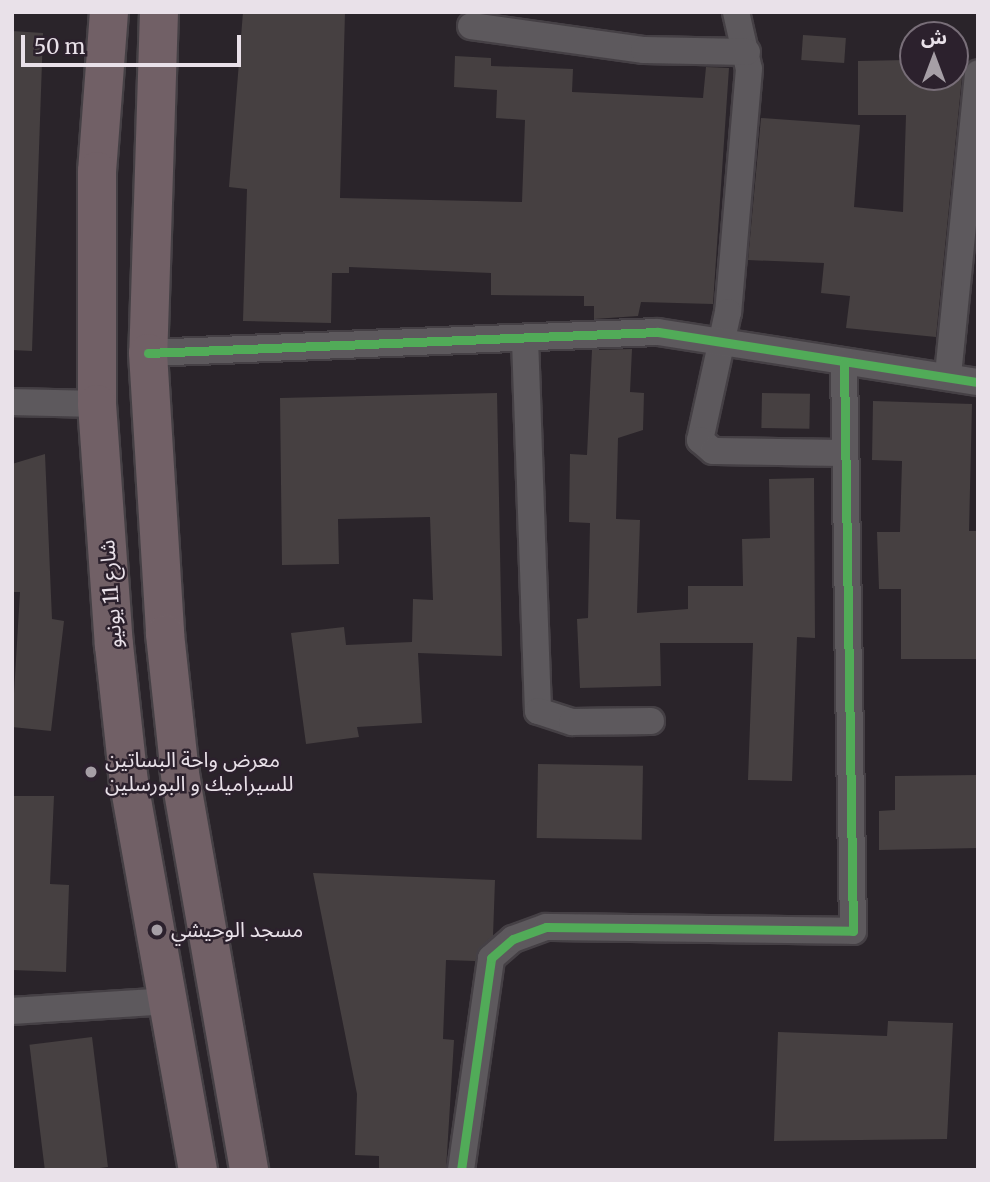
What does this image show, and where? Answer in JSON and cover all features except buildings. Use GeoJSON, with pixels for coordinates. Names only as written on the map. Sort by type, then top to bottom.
{"type":"FeatureCollection","features":[{"type":"Feature","properties":{"kind":"highway","name":"شارع 11 يونيو"},"geometry":{"type":"LineString","coordinates":[[109,12],[97,171],[97,404],[120,701],[198,1170]]}},
{"type":"Feature","properties":{"kind":"highway"},"geometry":{"type":"LineString","coordinates":[[159,12],[148,353],[172,694],[249,1170]]}},
{"type":"Feature","properties":{"kind":"highway"},"geometry":{"type":"LineString","coordinates":[[120,701],[172,694]]}},
{"type":"Feature","properties":{"kind":"street"},"geometry":{"type":"LineString","coordinates":[[736,12],[747,52],[728,313],[698,432],[703,446],[844,453]]}},
{"type":"Feature","properties":{"kind":"street"},"geometry":{"type":"LineString","coordinates":[[471,26],[632,49],[747,52]]}},
{"type":"Feature","properties":{"kind":"street"},"geometry":{"type":"LineString","coordinates":[[948,375],[978,74]]}},
{"type":"Feature","properties":{"kind":"street"},"geometry":{"type":"LineString","coordinates":[[148,353],[658,332],[844,362],[948,375],[978,382]]}},
{"type":"Feature","properties":{"kind":"street"},"geometry":{"type":"LineString","coordinates":[[525,339],[538,711],[572,722],[651,721]]}},
{"type":"Feature","properties":{"kind":"street"},"geometry":{"type":"LineString","coordinates":[[461,1170],[491,958],[513,939],[546,928],[853,931],[844,362]]}},
{"type":"Feature","properties":{"kind":"street"},"geometry":{"type":"LineString","coordinates":[[12,402],[97,404]]}},
{"type":"Feature","properties":{"kind":"street"},"geometry":{"type":"LineString","coordinates":[[12,1011],[169,1001]]}},
{"type":"Feature","properties":{"kind":"cycle path"},"geometry":{"type":"LineString","coordinates":[[148,353],[658,332],[978,382]]}},
{"type":"Feature","properties":{"kind":"cycle path"},"geometry":{"type":"LineString","coordinates":[[461,1170],[491,958],[513,939],[546,927],[853,931],[844,362]]}},
{"type":"Feature","properties":{"kind":"place","name":"معرض واحة البساتين للسيراميك و البورسلين"},"geometry":{"type":"Point","coordinates":[91,772]}},
{"type":"Feature","properties":{"kind":"place","name":"مسجد الوحيشي"},"geometry":{"type":"Point","coordinates":[157,930]}}]}
